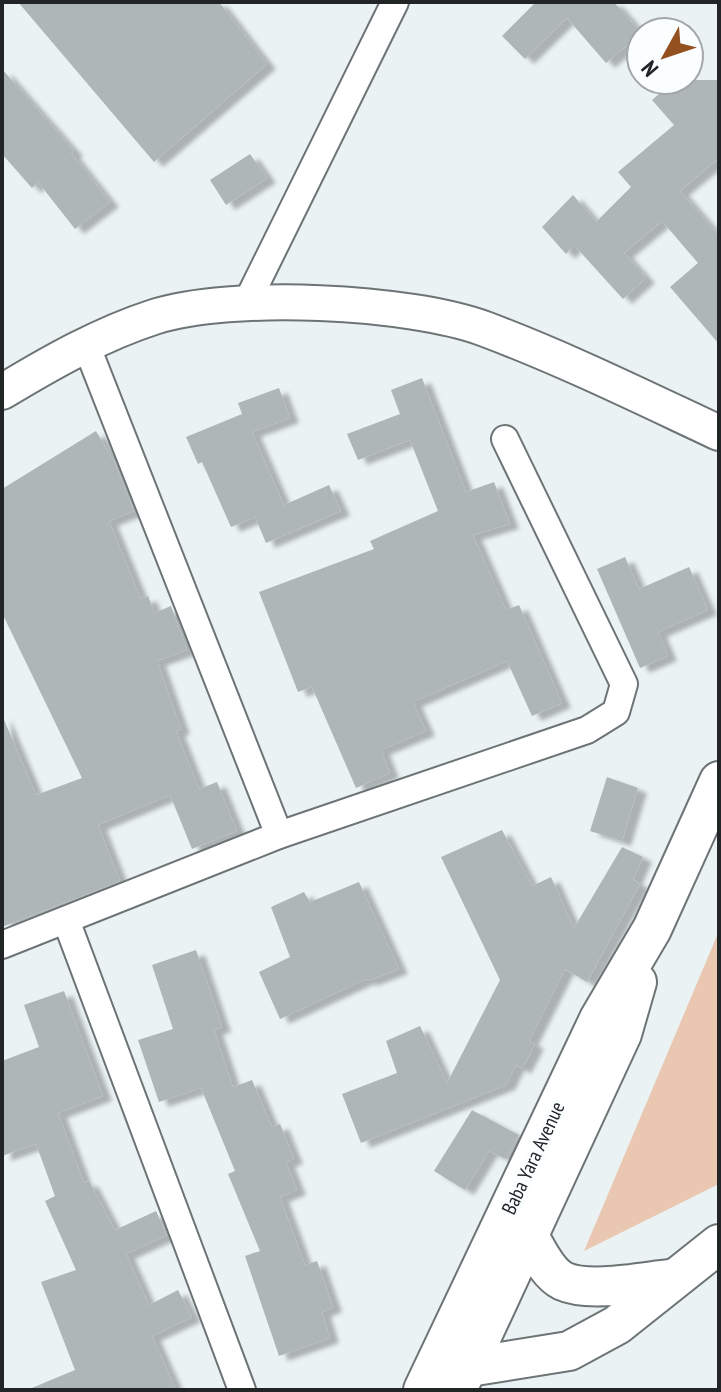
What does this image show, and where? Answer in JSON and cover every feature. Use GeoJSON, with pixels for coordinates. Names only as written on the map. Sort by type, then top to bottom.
{"type":"FeatureCollection","features":[{"type":"Feature","properties":{"kind":"main road","name":"Baba Yara Avenue"},"geometry":{"type":"LineString","coordinates":[[445,1380],[599,1019],[652,929],[719,781]]}},
{"type":"Feature","properties":{"kind":"main road","name":"Baba Yara Avenue"},"geometry":{"type":"LineString","coordinates":[[445,1380],[529,1236],[622,1034],[652,929]]}},
{"type":"Feature","properties":{"kind":"main road"},"geometry":{"type":"LineString","coordinates":[[529,1236],[550,1270],[564,1281],[603,1286],[670,1279]]}},
{"type":"Feature","properties":{"kind":"main road"},"geometry":{"type":"LineString","coordinates":[[445,1380],[569,1351],[617,1325],[670,1279],[719,1244]]}},
{"type":"Feature","properties":{"kind":"street"},"geometry":{"type":"LineString","coordinates":[[247,302],[395,2]]}},
{"type":"Feature","properties":{"kind":"street"},"geometry":{"type":"LineString","coordinates":[[2,392],[55,360],[156,316],[247,302],[373,306],[483,328],[719,433]]}},
{"type":"Feature","properties":{"kind":"street"},"geometry":{"type":"LineString","coordinates":[[87,347],[279,835]]}},
{"type":"Feature","properties":{"kind":"street"},"geometry":{"type":"LineString","coordinates":[[2,945],[279,835],[587,730],[616,712],[624,684],[505,439]]}},
{"type":"Feature","properties":{"kind":"street"},"geometry":{"type":"LineString","coordinates":[[66,920],[242,1390]]}},
{"type":"Feature","properties":{"kind":"shaded area"},"geometry":{"type":"Polygon","coordinates":[[[719,931],[719,1184],[584,1251],[719,931]]]}},
{"type":"Feature","properties":{"kind":"building"},"geometry":{"type":"Polygon","coordinates":[[[18,2],[219,2],[267,64],[154,162],[18,2]]]}},
{"type":"Feature","properties":{"kind":"building"},"geometry":{"type":"Polygon","coordinates":[[[536,2],[614,2],[626,16],[625,47],[606,63],[567,18],[525,59],[502,36],[536,2]]]}},
{"type":"Feature","properties":{"kind":"building"},"geometry":{"type":"Polygon","coordinates":[[[2,69],[74,151],[71,153],[110,202],[75,229],[38,182],[32,188],[2,154],[2,69]]]}},
{"type":"Feature","properties":{"kind":"building"},"geometry":{"type":"Polygon","coordinates":[[[705,80],[719,80],[719,158],[680,191],[719,236],[719,344],[670,287],[698,263],[662,221],[624,253],[646,278],[623,299],[574,245],[566,254],[542,227],[573,195],[596,222],[631,187],[618,172],[674,125],[652,100],[657,96],[705,96],[705,80]]]}},
{"type":"Feature","properties":{"kind":"building"},"geometry":{"type":"Polygon","coordinates":[[[250,154],[267,178],[226,205],[210,180],[250,154]]]}},
{"type":"Feature","properties":{"kind":"building"},"geometry":{"type":"Polygon","coordinates":[[[422,378],[466,492],[494,482],[510,524],[473,535],[506,610],[519,605],[562,703],[532,716],[507,661],[413,702],[426,731],[381,750],[390,773],[356,788],[312,687],[298,692],[259,592],[374,549],[370,541],[438,511],[410,440],[358,460],[347,434],[400,414],[391,390],[422,378]]]}},
{"type":"Feature","properties":{"kind":"building"},"geometry":{"type":"Polygon","coordinates":[[[279,388],[290,418],[252,432],[284,505],[329,485],[341,511],[266,543],[255,517],[231,527],[202,462],[198,464],[186,437],[242,414],[238,403],[279,388]]]}},
{"type":"Feature","properties":{"kind":"building"},"geometry":{"type":"Polygon","coordinates":[[[96,431],[115,463],[134,511],[109,521],[141,599],[148,596],[154,613],[171,606],[187,650],[157,661],[181,729],[176,731],[199,789],[217,782],[237,831],[192,849],[170,795],[98,825],[120,881],[2,927],[2,715],[36,795],[82,778],[2,613],[2,489],[96,431]]]}},
{"type":"Feature","properties":{"kind":"building"},"geometry":{"type":"Polygon","coordinates":[[[625,557],[639,589],[689,567],[708,610],[658,632],[668,656],[640,668],[597,569],[625,557]]]}},
{"type":"Feature","properties":{"kind":"building"},"geometry":{"type":"Polygon","coordinates":[[[607,777],[638,788],[622,841],[590,831],[607,777]]]}},
{"type":"Feature","properties":{"kind":"building"},"geometry":{"type":"Polygon","coordinates":[[[502,830],[532,886],[551,877],[574,928],[622,847],[643,857],[633,880],[640,884],[587,982],[565,969],[529,1041],[535,1044],[522,1069],[516,1065],[506,1085],[361,1143],[342,1094],[397,1073],[386,1041],[420,1026],[447,1083],[500,980],[441,857],[502,830]]]}},
{"type":"Feature","properties":{"kind":"building"},"geometry":{"type":"Polygon","coordinates":[[[359,882],[399,969],[368,981],[366,979],[280,1019],[259,972],[290,957],[271,907],[304,892],[310,902],[359,882]]]}},
{"type":"Feature","properties":{"kind":"building"},"geometry":{"type":"Polygon","coordinates":[[[196,950],[222,1027],[214,1030],[233,1087],[252,1080],[272,1127],[280,1124],[294,1159],[286,1162],[297,1190],[280,1197],[305,1265],[317,1261],[333,1307],[322,1312],[330,1338],[279,1356],[245,1256],[260,1251],[228,1174],[235,1171],[201,1088],[159,1102],[138,1040],[173,1029],[152,965],[196,950]]]}},
{"type":"Feature","properties":{"kind":"building"},"geometry":{"type":"Polygon","coordinates":[[[64,991],[103,1096],[58,1113],[84,1183],[89,1181],[115,1230],[156,1211],[167,1235],[126,1254],[149,1305],[178,1290],[192,1317],[152,1336],[176,1390],[27,1390],[75,1370],[41,1282],[76,1270],[45,1201],[55,1196],[36,1144],[2,1156],[2,1061],[39,1047],[24,1005],[64,991]]]}},
{"type":"Feature","properties":{"kind":"building"},"geometry":{"type":"Polygon","coordinates":[[[472,1110],[519,1135],[506,1159],[489,1151],[465,1190],[434,1171],[472,1110]]]}}]}
